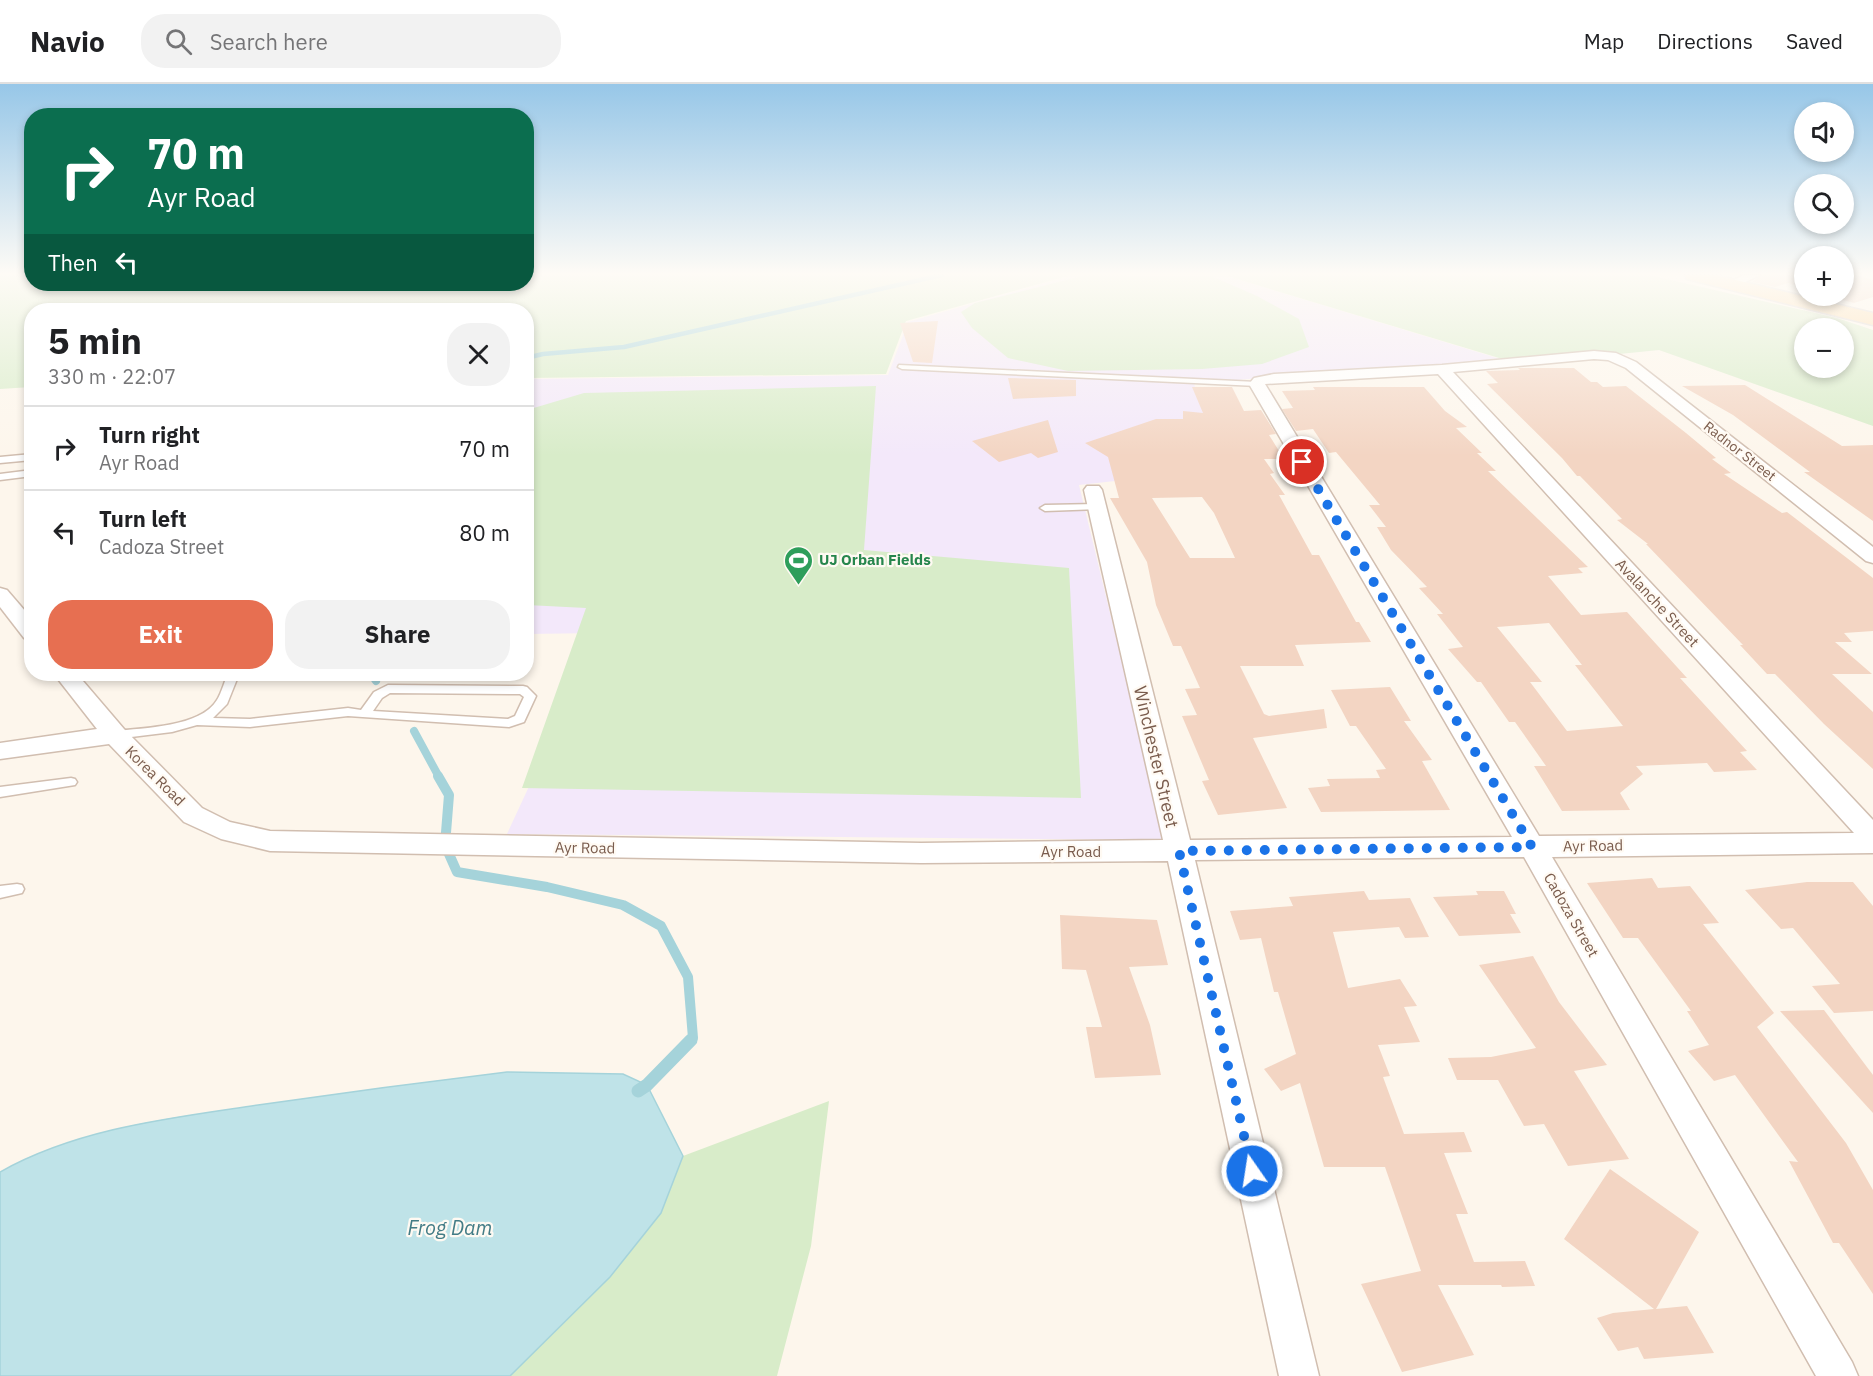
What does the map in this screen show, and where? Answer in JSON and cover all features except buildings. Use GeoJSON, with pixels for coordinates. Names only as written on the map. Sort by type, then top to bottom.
{"type":"FeatureCollection","features":[{"type":"Feature","properties":{"kind":"street","name":"Radnor Street"},"geometry":{"type":"LineString","coordinates":[[1442,369],[1602,355],[1618,358],[1631,365],[1873,557]]}},
{"type":"Feature","properties":{"kind":"street"},"geometry":{"type":"LineString","coordinates":[[1257,384],[1259,381],[1274,378],[1442,369]]}},
{"type":"Feature","properties":{"kind":"street","name":"Avalanche Street"},"geometry":{"type":"LineString","coordinates":[[1442,369],[1873,837]]}},
{"type":"Feature","properties":{"kind":"street","name":"Cadoza Street"},"geometry":{"type":"LineString","coordinates":[[1257,384],[1532,847],[1838,1376]]}},
{"type":"Feature","properties":{"kind":"street","name":"Winchester Street"},"geometry":{"type":"LineString","coordinates":[[1095,498],[1179,851],[1299,1376]]}},
{"type":"Feature","properties":{"kind":"street"},"geometry":{"type":"LineString","coordinates":[[0,594],[24,623]]}},
{"type":"Feature","properties":{"kind":"street","name":"Korea Road"},"geometry":{"type":"LineString","coordinates":[[71,681],[115,735],[193,815],[208,825],[226,832],[270,841]]}},
{"type":"Feature","properties":{"kind":"street"},"geometry":{"type":"LineString","coordinates":[[0,751],[115,735]]}},
{"type":"Feature","properties":{"kind":"street","name":"Ayr Road"},"geometry":{"type":"LineString","coordinates":[[270,841],[792,852],[1179,851],[1873,843]]}},
{"type":"Feature","properties":{"kind":"lane"},"geometry":{"type":"LineString","coordinates":[[902,367],[1257,384]]}},
{"type":"Feature","properties":{"kind":"lane"},"geometry":{"type":"LineString","coordinates":[[0,460],[24,458]]}},
{"type":"Feature","properties":{"kind":"lane"},"geometry":{"type":"LineString","coordinates":[[0,477],[24,474]]}},
{"type":"Feature","properties":{"kind":"lane"},"geometry":{"type":"LineString","coordinates":[[1045,508],[1095,498]]}},
{"type":"Feature","properties":{"kind":"lane"},"geometry":{"type":"LineString","coordinates":[[198,721],[212,713],[221,704],[229,681]]}},
{"type":"Feature","properties":{"kind":"lane"},"geometry":{"type":"LineString","coordinates":[[115,735],[198,721],[250,723],[338,712],[364,714],[509,723],[520,719],[530,696],[523,690],[388,688],[378,695],[364,714]]}},
{"type":"Feature","properties":{"kind":"lane"},"geometry":{"type":"LineString","coordinates":[[0,792],[70,782]]}},
{"type":"Feature","properties":{"kind":"lane"},"geometry":{"type":"LineString","coordinates":[[0,892],[17,889]]}},
{"type":"Feature","properties":{"kind":"shaded area"},"geometry":{"type":"Polygon","coordinates":[[[903,335],[1422,335],[1517,364],[1259,378],[1194,384],[1227,475],[1079,485],[1165,840],[507,834],[600,633],[534,634],[534,379],[888,375],[903,335]]]}},
{"type":"Feature","properties":{"kind":"green space"},"geometry":{"type":"Polygon","coordinates":[[[0,335],[24,335],[24,387],[0,389],[0,335]]]}},
{"type":"Feature","properties":{"kind":"green space"},"geometry":{"type":"Polygon","coordinates":[[[534,335],[901,335],[886,374],[534,378],[534,335]]]}},
{"type":"Feature","properties":{"kind":"green space"},"geometry":{"type":"Polygon","coordinates":[[[981,335],[1305,335],[1309,347],[1262,364],[1202,369],[1068,371],[1008,358],[981,335]]]}},
{"type":"Feature","properties":{"kind":"green space"},"geometry":{"type":"Polygon","coordinates":[[[1424,335],[1794,335],[1794,378],[1854,378],[1854,335],[1873,335],[1873,426],[1659,350],[1519,364],[1424,335]]]}},
{"type":"Feature","properties":{"kind":"green space","name":"UJ Orban Fields"},"geometry":{"type":"Polygon","coordinates":[[[876,386],[864,550],[1069,568],[1081,798],[522,788],[586,608],[534,605],[534,408],[584,393],[876,386]]]}},
{"type":"Feature","properties":{"kind":"green space"},"geometry":{"type":"Polygon","coordinates":[[[829,1101],[811,1246],[777,1376],[510,1376],[610,1277],[661,1213],[683,1156],[829,1101]]]}},
{"type":"Feature","properties":{"kind":"water","name":"Frog Dam"},"geometry":{"type":"Polygon","coordinates":[[[507,1072],[623,1074],[647,1085],[683,1156],[661,1213],[610,1277],[510,1376],[0,1376],[0,1172],[61,1145],[159,1120],[507,1072]]]}},
{"type":"Feature","properties":{"kind":"waterway"},"geometry":{"type":"LineString","coordinates":[[534,356],[624,347],[676,335]]}},
{"type":"Feature","properties":{"kind":"waterway"},"geometry":{"type":"LineString","coordinates":[[414,731],[439,777]]}},
{"type":"Feature","properties":{"kind":"waterway"},"geometry":{"type":"LineString","coordinates":[[438,776],[449,795],[445,845],[457,872],[547,887],[623,905],[661,926],[688,977],[693,1038],[691,1040]]}},
{"type":"Feature","properties":{"kind":"waterway"},"geometry":{"type":"LineString","coordinates":[[638,1091],[647,1085],[691,1040]]}},
{"type":"Feature","properties":{"kind":"place","name":"UJ Orban Fields"},"geometry":{"type":"Point","coordinates":[798,586]}},
{"type":"Feature","properties":{"kind":"route"},"geometry":{"type":"LineString","coordinates":[[1252,1171],[1179,851],[1532,847],[1302,462]]}}]}
